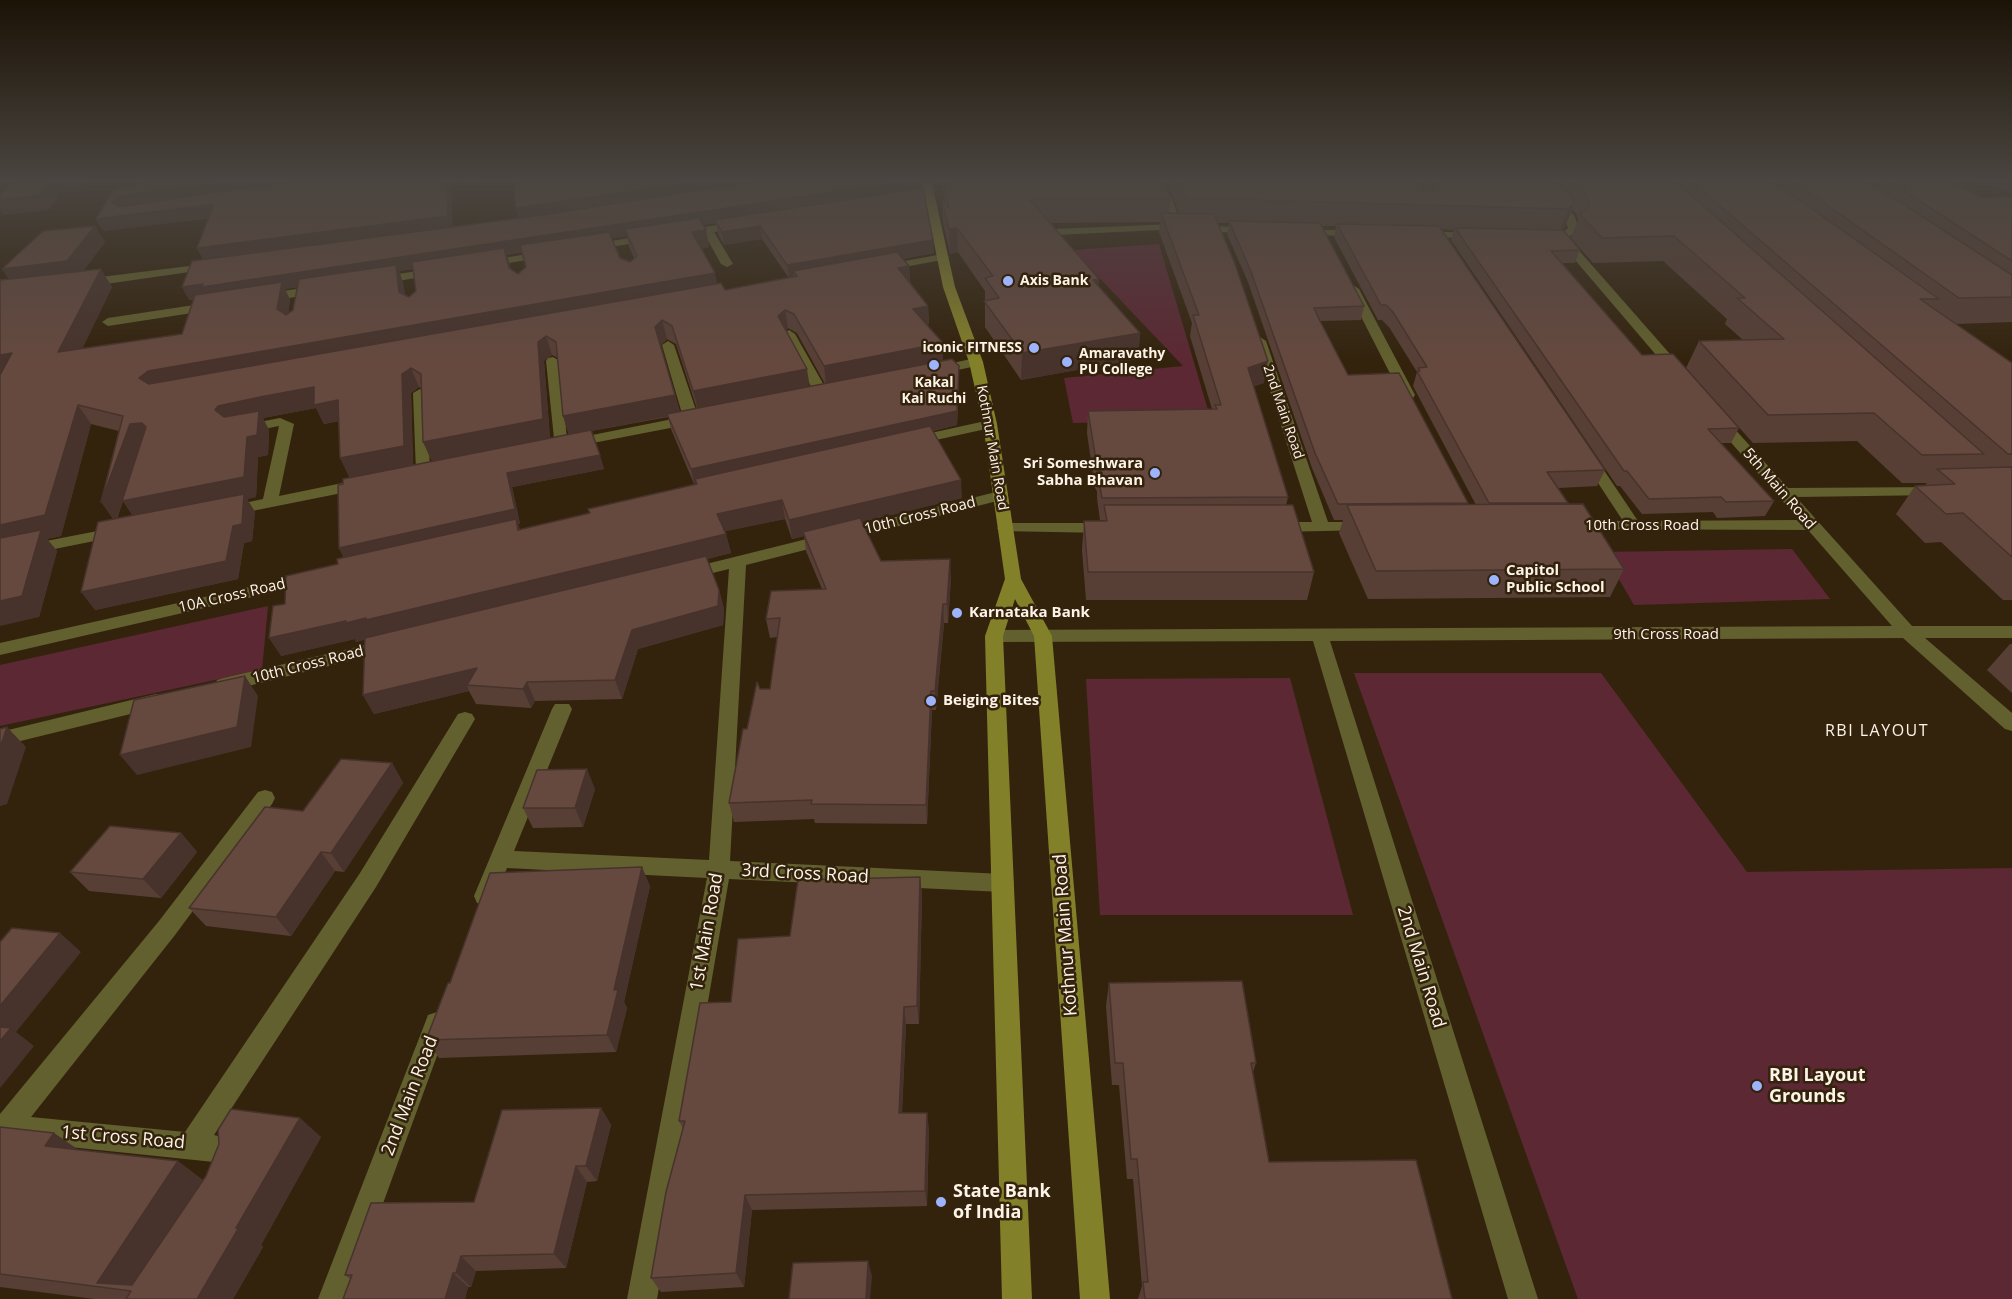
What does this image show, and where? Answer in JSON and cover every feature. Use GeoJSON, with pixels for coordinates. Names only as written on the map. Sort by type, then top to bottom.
{"type":"FeatureCollection","features":[{"type":"Feature","properties":{"kind":"main road","name":"Kothnur Main Road"},"geometry":{"type":"LineString","coordinates":[[938,240],[959,320],[976,362],[990,424],[1012,579],[1043,636],[1095,1299]]}},
{"type":"Feature","properties":{"kind":"main road","name":"Kothnur Main Road"},"geometry":{"type":"LineString","coordinates":[[1012,579],[994,636],[1017,1299]]}},
{"type":"Feature","properties":{"kind":"street"},"geometry":{"type":"LineString","coordinates":[[474,266],[518,263],[568,251],[621,248],[652,240]]}},
{"type":"Feature","properties":{"kind":"street"},"geometry":{"type":"LineString","coordinates":[[713,240],[727,264]]}},
{"type":"Feature","properties":{"kind":"street"},"geometry":{"type":"LineString","coordinates":[[1443,240],[1452,254]]}},
{"type":"Feature","properties":{"kind":"street"},"geometry":{"type":"LineString","coordinates":[[1558,240],[1692,388]]}},
{"type":"Feature","properties":{"kind":"street"},"geometry":{"type":"LineString","coordinates":[[873,270],[943,257]]}},
{"type":"Feature","properties":{"kind":"street"},"geometry":{"type":"LineString","coordinates":[[67,285],[231,264]]}},
{"type":"Feature","properties":{"kind":"street"},"geometry":{"type":"LineString","coordinates":[[366,282],[411,281],[453,269]]}},
{"type":"Feature","properties":{"kind":"street"},"geometry":{"type":"LineString","coordinates":[[1345,273],[1416,410]]}},
{"type":"Feature","properties":{"kind":"street"},"geometry":{"type":"LineString","coordinates":[[255,300],[299,298],[333,288]]}},
{"type":"Feature","properties":{"kind":"street"},"geometry":{"type":"LineString","coordinates":[[108,322],[221,305]]}},
{"type":"Feature","properties":{"kind":"street","name":"2nd Main Road"},"geometry":{"type":"LineString","coordinates":[[1255,327],[1322,527]]}},
{"type":"Feature","properties":{"kind":"street"},"geometry":{"type":"LineString","coordinates":[[789,334],[822,394]]}},
{"type":"Feature","properties":{"kind":"street"},"geometry":{"type":"LineString","coordinates":[[553,361],[555,446],[697,418],[668,345]]}},
{"type":"Feature","properties":{"kind":"street"},"geometry":{"type":"LineString","coordinates":[[921,374],[976,362]]}},
{"type":"Feature","properties":{"kind":"street"},"geometry":{"type":"LineString","coordinates":[[420,393],[423,472]]}},
{"type":"Feature","properties":{"kind":"street","name":"5th Main Road"},"geometry":{"type":"LineString","coordinates":[[1707,405],[1783,494],[1908,633],[2012,724]]}},
{"type":"Feature","properties":{"kind":"street"},"geometry":{"type":"LineString","coordinates":[[235,431],[280,422],[287,424],[270,502]]}},
{"type":"Feature","properties":{"kind":"street"},"geometry":{"type":"LineString","coordinates":[[897,445],[990,424]]}},
{"type":"Feature","properties":{"kind":"street"},"geometry":{"type":"LineString","coordinates":[[1582,448],[1634,526]]}},
{"type":"Feature","properties":{"kind":"street"},"geometry":{"type":"LineString","coordinates":[[213,514],[376,482]]}},
{"type":"Feature","properties":{"kind":"street"},"geometry":{"type":"LineString","coordinates":[[1783,494],[1947,490]]}},
{"type":"Feature","properties":{"kind":"street","name":"10th Cross Road"},"geometry":{"type":"LineString","coordinates":[[673,577],[1000,496]]}},
{"type":"Feature","properties":{"kind":"street","name":"10th Cross Road"},"geometry":{"type":"LineString","coordinates":[[1556,526],[1811,525]]}},
{"type":"Feature","properties":{"kind":"street"},"geometry":{"type":"LineString","coordinates":[[0,555],[127,527]]}},
{"type":"Feature","properties":{"kind":"street"},"geometry":{"type":"LineString","coordinates":[[1263,527],[1382,527]]}},
{"type":"Feature","properties":{"kind":"street"},"geometry":{"type":"LineString","coordinates":[[1005,528],[1123,528]]}},
{"type":"Feature","properties":{"kind":"street","name":"1st Main Road"},"geometry":{"type":"LineString","coordinates":[[642,1299],[719,871],[738,561]]}},
{"type":"Feature","properties":{"kind":"street","name":"10A Cross Road"},"geometry":{"type":"LineString","coordinates":[[0,649],[326,575]]}},
{"type":"Feature","properties":{"kind":"street","name":"9th Cross Road"},"geometry":{"type":"LineString","coordinates":[[994,636],[2012,632]]}},
{"type":"Feature","properties":{"kind":"street","name":"2nd Main Road"},"geometry":{"type":"LineString","coordinates":[[1320,636],[1523,1299]]}},
{"type":"Feature","properties":{"kind":"street","name":"10th Cross Road"},"geometry":{"type":"LineString","coordinates":[[210,688],[408,640]]}},
{"type":"Feature","properties":{"kind":"street"},"geometry":{"type":"LineString","coordinates":[[0,738],[175,696]]}},
{"type":"Feature","properties":{"kind":"street"},"geometry":{"type":"LineString","coordinates":[[479,914],[562,709]]}},
{"type":"Feature","properties":{"kind":"street"},"geometry":{"type":"LineString","coordinates":[[194,1144],[368,880],[465,719]]}},
{"type":"Feature","properties":{"kind":"street"},"geometry":{"type":"LineString","coordinates":[[3,1131],[167,928],[265,798]]}},
{"type":"Feature","properties":{"kind":"street","name":"3rd Cross Road"},"geometry":{"type":"LineString","coordinates":[[500,859],[1003,883]]}},
{"type":"Feature","properties":{"kind":"street","name":"2nd Main Road"},"geometry":{"type":"LineString","coordinates":[[333,1299],[445,1002]]}},
{"type":"Feature","properties":{"kind":"street","name":"1st Cross Road"},"geometry":{"type":"LineString","coordinates":[[3,1131],[194,1144],[227,1149],[223,1174]]}},
{"type":"Feature","properties":{"kind":"shaded area"},"geometry":{"type":"Polygon","coordinates":[[[1159,244],[1211,420],[1073,423],[1064,378],[1183,366],[1073,250],[1159,244]]]}},
{"type":"Feature","properties":{"kind":"shaded area"},"geometry":{"type":"Polygon","coordinates":[[[1792,549],[1830,599],[1634,605],[1603,552],[1792,549]]]}},
{"type":"Feature","properties":{"kind":"shaded area"},"geometry":{"type":"Polygon","coordinates":[[[268,606],[262,670],[0,726],[0,665],[268,606]]]}},
{"type":"Feature","properties":{"kind":"shaded area","name":"RBI Layout Grounds"},"geometry":{"type":"Polygon","coordinates":[[[1354,673],[1601,673],[1747,872],[2012,868],[2012,1299],[1578,1299],[1354,673]]]}},
{"type":"Feature","properties":{"kind":"shaded area"},"geometry":{"type":"Polygon","coordinates":[[[1290,678],[1353,915],[1100,915],[1086,679],[1290,678]]]}},
{"type":"Feature","properties":{"kind":"building"},"geometry":{"type":"Polygon","coordinates":[[[34,240],[84,240],[67,261],[2,269],[34,240]]]}},
{"type":"Feature","properties":{"kind":"building"},"geometry":{"type":"Polygon","coordinates":[[[200,240],[263,240],[197,248],[200,240]]]}},
{"type":"Feature","properties":{"kind":"building"},"geometry":{"type":"Polygon","coordinates":[[[355,240],[516,240],[202,287],[203,284],[182,287],[192,261],[355,240]]]}},
{"type":"Feature","properties":{"kind":"building"},"geometry":{"type":"Polygon","coordinates":[[[557,240],[612,240],[620,258],[630,262],[637,256],[630,240],[696,240],[715,273],[148,371],[139,378],[149,384],[721,283],[725,290],[797,276],[793,271],[897,252],[909,266],[898,268],[928,306],[913,309],[943,343],[824,366],[794,314],[785,310],[778,316],[807,369],[693,391],[672,326],[662,320],[655,327],[675,395],[563,416],[556,342],[546,336],[538,342],[543,419],[423,442],[421,374],[411,368],[402,374],[404,446],[340,458],[338,400],[314,405],[314,387],[260,397],[218,406],[215,410],[224,417],[259,411],[257,435],[247,437],[244,477],[122,501],[146,427],[142,423],[130,424],[101,502],[123,416],[78,405],[45,515],[0,525],[0,375],[12,353],[0,355],[0,280],[101,269],[58,352],[182,334],[195,295],[282,282],[277,309],[286,315],[293,310],[299,279],[396,265],[399,292],[409,297],[416,291],[412,262],[504,248],[509,268],[518,274],[526,267],[520,245],[557,240]]]}},
{"type":"Feature","properties":{"kind":"building"},"geometry":{"type":"Polygon","coordinates":[[[769,240],[933,240],[787,265],[769,240]]]}},
{"type":"Feature","properties":{"kind":"building"},"geometry":{"type":"Polygon","coordinates":[[[966,240],[1065,240],[1099,279],[1093,280],[1140,333],[1022,353],[984,301],[999,298],[985,278],[993,276],[966,240]]]}},
{"type":"Feature","properties":{"kind":"building"},"geometry":{"type":"Polygon","coordinates":[[[1171,240],[1225,240],[1268,361],[1248,368],[1288,497],[1102,498],[1098,476],[1102,473],[1097,466],[1088,411],[1217,409],[1215,405],[1221,405],[1193,315],[1199,315],[1171,240]]]}},
{"type":"Feature","properties":{"kind":"building"},"geometry":{"type":"Polygon","coordinates":[[[1237,240],[1329,240],[1364,306],[1314,308],[1348,375],[1399,373],[1468,503],[1338,504],[1315,453],[1250,269],[1237,240]]]}},
{"type":"Feature","properties":{"kind":"building"},"geometry":{"type":"Polygon","coordinates":[[[1345,240],[1448,240],[1605,470],[1547,472],[1568,503],[1489,503],[1417,371],[1420,371],[1418,368],[1427,367],[1393,312],[1386,305],[1381,305],[1345,240]]]}},
{"type":"Feature","properties":{"kind":"building"},"geometry":{"type":"Polygon","coordinates":[[[1463,240],[1571,240],[1580,250],[1551,251],[1642,355],[1673,354],[1739,428],[1708,429],[1774,501],[1726,502],[1721,497],[1649,499],[1627,471],[1624,471],[1463,240]]]}},
{"type":"Feature","properties":{"kind":"building"},"geometry":{"type":"Polygon","coordinates":[[[1678,240],[1742,240],[1984,454],[1922,455],[1874,413],[1768,415],[1699,341],[1784,339],[1737,298],[1745,298],[1678,240]]]}},
{"type":"Feature","properties":{"kind":"building"},"geometry":{"type":"Polygon","coordinates":[[[1759,240],[1855,240],[1939,299],[1920,299],[2012,363],[2012,454],[2008,454],[1759,240]]]}},
{"type":"Feature","properties":{"kind":"building"},"geometry":{"type":"Polygon","coordinates":[[[1876,240],[1958,240],[2012,275],[2012,297],[1959,298],[1876,240]]]}},
{"type":"Feature","properties":{"kind":"building"},"geometry":{"type":"Polygon","coordinates":[[[1979,240],[2012,240],[2012,261],[1979,240]]]}},
{"type":"Feature","properties":{"kind":"building"},"geometry":{"type":"Polygon","coordinates":[[[952,359],[959,366],[957,411],[691,469],[667,414],[952,359]]]}},
{"type":"Feature","properties":{"kind":"building"},"geometry":{"type":"Polygon","coordinates":[[[930,426],[961,480],[789,520],[782,500],[717,514],[726,534],[366,620],[366,618],[346,623],[346,621],[269,638],[273,606],[285,604],[286,576],[338,564],[337,559],[516,519],[518,530],[590,513],[588,509],[697,484],[695,479],[930,426]]]}},
{"type":"Feature","properties":{"kind":"building"},"geometry":{"type":"Polygon","coordinates":[[[591,430],[600,455],[507,473],[515,509],[339,548],[338,485],[343,484],[343,479],[591,430]]]}},
{"type":"Feature","properties":{"kind":"building"},"geometry":{"type":"Polygon","coordinates":[[[2012,467],[2012,557],[1963,513],[1946,514],[1915,486],[1955,484],[1937,469],[2012,467]]]}},
{"type":"Feature","properties":{"kind":"building"},"geometry":{"type":"Polygon","coordinates":[[[244,494],[242,524],[233,526],[226,561],[81,592],[98,522],[244,494]]]}},
{"type":"Feature","properties":{"kind":"building"},"geometry":{"type":"Polygon","coordinates":[[[1583,504],[1624,569],[1376,571],[1347,505],[1583,504]]]}},
{"type":"Feature","properties":{"kind":"building"},"geometry":{"type":"Polygon","coordinates":[[[1104,505],[1293,505],[1314,572],[1088,572],[1084,521],[1107,521],[1104,505]]]}},
{"type":"Feature","properties":{"kind":"building"},"geometry":{"type":"Polygon","coordinates":[[[860,518],[881,561],[950,559],[947,604],[943,604],[935,691],[931,691],[926,805],[811,804],[812,800],[729,803],[743,729],[747,729],[757,682],[760,689],[770,689],[780,618],[766,619],[771,591],[826,589],[803,532],[860,518]]]}},
{"type":"Feature","properties":{"kind":"building"},"geometry":{"type":"Polygon","coordinates":[[[41,530],[22,596],[0,601],[0,538],[41,530]]]}},
{"type":"Feature","properties":{"kind":"building"},"geometry":{"type":"Polygon","coordinates":[[[706,556],[719,590],[718,606],[632,630],[615,680],[527,682],[523,689],[467,685],[477,668],[363,695],[365,638],[706,556]]]}},
{"type":"Feature","properties":{"kind":"building"},"geometry":{"type":"Polygon","coordinates":[[[245,676],[237,727],[120,755],[134,700],[245,676]]]}},
{"type":"Feature","properties":{"kind":"building"},"geometry":{"type":"Polygon","coordinates":[[[7,727],[0,748],[0,729],[7,727]]]}},
{"type":"Feature","properties":{"kind":"building"},"geometry":{"type":"Polygon","coordinates":[[[341,759],[392,763],[331,853],[321,852],[276,917],[189,908],[265,807],[303,811],[341,759]]]}},
{"type":"Feature","properties":{"kind":"building"},"geometry":{"type":"Polygon","coordinates":[[[587,769],[575,808],[523,808],[537,770],[587,769]]]}},
{"type":"Feature","properties":{"kind":"building"},"geometry":{"type":"Polygon","coordinates":[[[110,826],[181,833],[143,879],[70,872],[110,826]]]}},
{"type":"Feature","properties":{"kind":"building"},"geometry":{"type":"Polygon","coordinates":[[[642,867],[614,990],[618,990],[607,1035],[426,1040],[448,983],[450,983],[490,873],[642,867]]]}},
{"type":"Feature","properties":{"kind":"building"},"geometry":{"type":"Polygon","coordinates":[[[920,877],[917,1006],[904,1007],[899,1113],[927,1113],[925,1191],[745,1195],[736,1273],[651,1278],[666,1192],[685,1121],[679,1121],[700,1003],[731,1002],[738,939],[790,936],[798,880],[920,877]]]}},
{"type":"Feature","properties":{"kind":"building"},"geometry":{"type":"Polygon","coordinates":[[[12,928],[60,933],[0,1006],[0,942],[12,928]]]}},
{"type":"Feature","properties":{"kind":"building"},"geometry":{"type":"Polygon","coordinates":[[[1242,981],[1256,1063],[1251,1063],[1269,1162],[1416,1160],[1452,1299],[1145,1299],[1143,1282],[1148,1282],[1137,1159],[1131,1159],[1123,1063],[1115,1063],[1109,983],[1242,981]]]}},
{"type":"Feature","properties":{"kind":"building"},"geometry":{"type":"Polygon","coordinates":[[[0,1027],[11,1028],[0,1041],[0,1027]]]}},
{"type":"Feature","properties":{"kind":"building"},"geometry":{"type":"Polygon","coordinates":[[[601,1108],[586,1166],[576,1166],[554,1254],[461,1256],[445,1299],[343,1299],[352,1275],[345,1275],[371,1203],[474,1202],[502,1110],[601,1108]]]}},
{"type":"Feature","properties":{"kind":"building"},"geometry":{"type":"Polygon","coordinates":[[[231,1109],[300,1118],[197,1299],[126,1299],[131,1291],[0,1274],[0,1127],[54,1133],[45,1146],[178,1161],[97,1283],[132,1285],[206,1176],[219,1144],[218,1130],[231,1109]]]}},
{"type":"Feature","properties":{"kind":"building"},"geometry":{"type":"Polygon","coordinates":[[[868,1261],[866,1299],[789,1299],[793,1263],[868,1261]]]}},
{"type":"Feature","properties":{"kind":"place","name":"Axis Bank"},"geometry":{"type":"Point","coordinates":[1008,281]}},
{"type":"Feature","properties":{"kind":"place","name":"iconic FITNESS"},"geometry":{"type":"Point","coordinates":[1034,348]}},
{"type":"Feature","properties":{"kind":"place","name":"Amaravathy PU College"},"geometry":{"type":"Point","coordinates":[1067,362]}},
{"type":"Feature","properties":{"kind":"place","name":"Kakal Kai Ruchi"},"geometry":{"type":"Point","coordinates":[934,365]}},
{"type":"Feature","properties":{"kind":"place","name":"Sri Someshwara Sabha Bhavan"},"geometry":{"type":"Point","coordinates":[1155,473]}},
{"type":"Feature","properties":{"kind":"place","name":"Capitol Public School"},"geometry":{"type":"Point","coordinates":[1494,580]}},
{"type":"Feature","properties":{"kind":"place","name":"Karnataka Bank"},"geometry":{"type":"Point","coordinates":[957,613]}},
{"type":"Feature","properties":{"kind":"place","name":"Beiging Bites"},"geometry":{"type":"Point","coordinates":[931,701]}},
{"type":"Feature","properties":{"kind":"place","name":"RBI Layout Grounds"},"geometry":{"type":"Point","coordinates":[1757,1086]}},
{"type":"Feature","properties":{"kind":"place","name":"State Bank of India"},"geometry":{"type":"Point","coordinates":[941,1202]}},
{"type":"Feature","properties":{"kind":"district","name":"RBI LAYOUT"},"geometry":{"type":"Point","coordinates":[1877,731]}}]}
